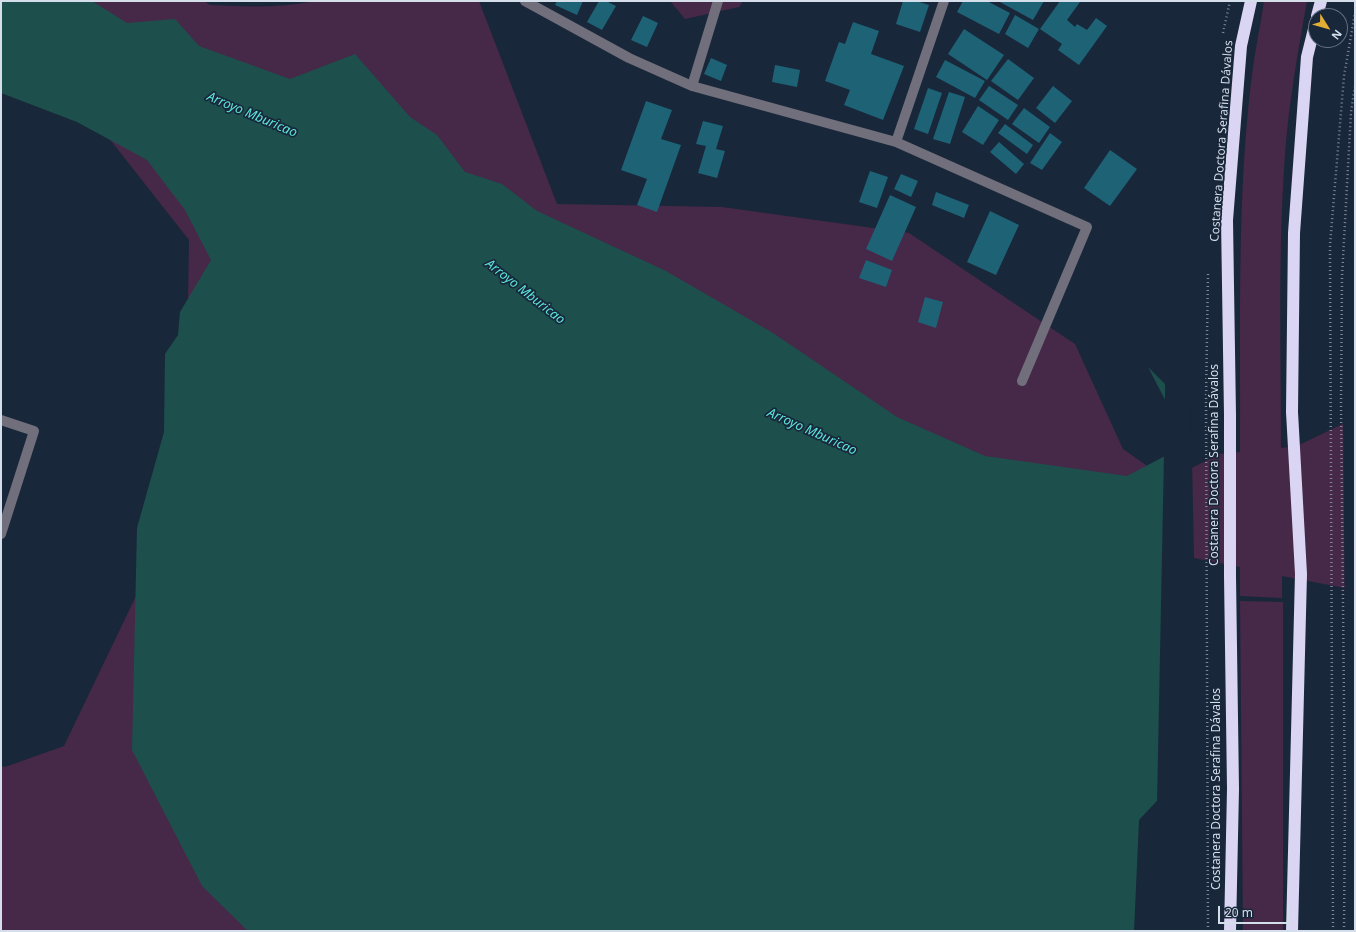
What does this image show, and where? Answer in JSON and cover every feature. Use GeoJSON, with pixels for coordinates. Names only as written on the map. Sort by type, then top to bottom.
{"type":"FeatureCollection","features":[{"type":"Feature","properties":{"kind":"highway","name":"Costanera Doctora Serafina Dávalos"},"geometry":{"type":"LineString","coordinates":[[1230,931],[1234,789],[1230,576],[1230,415],[1227,220],[1241,46],[1251,1]]}},
{"type":"Feature","properties":{"kind":"highway"},"geometry":{"type":"LineString","coordinates":[[1292,931],[1300,574],[1292,412],[1294,233],[1307,57],[1309,48]]}},
{"type":"Feature","properties":{"kind":"street"},"geometry":{"type":"LineString","coordinates":[[524,1],[629,58],[692,86],[896,142],[1087,227],[1022,381]]}},
{"type":"Feature","properties":{"kind":"street"},"geometry":{"type":"LineString","coordinates":[[692,86],[718,1]]}},
{"type":"Feature","properties":{"kind":"street"},"geometry":{"type":"LineString","coordinates":[[896,142],[944,1]]}},
{"type":"Feature","properties":{"kind":"street"},"geometry":{"type":"LineString","coordinates":[[1,420],[34,431],[1,534]]}},
{"type":"Feature","properties":{"kind":"path"},"geometry":{"type":"LineString","coordinates":[[1333,931],[1330,246],[1344,76],[1355,13]]}},
{"type":"Feature","properties":{"kind":"path"},"geometry":{"type":"LineString","coordinates":[[1344,931],[1345,800],[1341,404],[1342,277],[1351,112],[1355,86]]}},
{"type":"Feature","properties":{"kind":"path"},"geometry":{"type":"LineString","coordinates":[[1206,399],[1208,931]]}},
{"type":"Feature","properties":{"kind":"shaded area"},"geometry":{"type":"Polygon","coordinates":[[[1,1],[204,1],[210,5],[277,6],[316,1],[479,1],[557,204],[722,207],[909,233],[1075,344],[1123,449],[1167,480],[1220,454],[1240,452],[1240,259],[1244,163],[1254,59],[1264,1],[1307,1],[1296,64],[1285,148],[1280,274],[1281,448],[1297,446],[1355,418],[1350,589],[1282,576],[1282,598],[1240,596],[1240,567],[1168,553],[184,564],[189,240],[1,1]]]}},
{"type":"Feature","properties":{"kind":"shaded area"},"geometry":{"type":"Polygon","coordinates":[[[670,1],[743,1],[739,7],[685,19],[670,1]]]}},
{"type":"Feature","properties":{"kind":"shaded area"},"geometry":{"type":"Polygon","coordinates":[[[148,571],[564,931],[1,931],[1,766],[5,767],[64,746],[148,571]]]}},
{"type":"Feature","properties":{"kind":"shaded area"},"geometry":{"type":"Polygon","coordinates":[[[1240,601],[1283,602],[1283,931],[1243,931],[1240,601]]]}},
{"type":"Feature","properties":{"kind":"water","name":"Arroyo Mburicao"},"geometry":{"type":"Polygon","coordinates":[[[1,1],[92,1],[127,23],[175,19],[199,46],[290,79],[355,54],[410,117],[437,135],[465,172],[502,184],[537,211],[666,271],[773,333],[897,417],[985,456],[1127,476],[1167,455],[1172,413],[1148,367],[1189,408],[1196,759],[1139,820],[1134,931],[248,931],[202,886],[132,750],[137,528],[164,432],[165,354],[178,335],[180,312],[211,260],[185,210],[147,160],[77,122],[1,93],[1,1]]]}},
{"type":"Feature","properties":{"kind":"pier"},"geometry":{"type":"Polygon","coordinates":[[[1165,381],[1191,408],[1198,759],[1157,803],[1164,454],[1170,413],[1165,403],[1165,381]]]}},
{"type":"Feature","properties":{"kind":"pier"},"geometry":{"type":"Polygon","coordinates":[[[1355,396],[1355,764],[1346,756],[1343,407],[1355,396]]]}},
{"type":"Feature","properties":{"kind":"building"},"geometry":{"type":"Polygon","coordinates":[[[557,1],[583,1],[577,15],[555,5],[557,1]]]}},
{"type":"Feature","properties":{"kind":"building"},"geometry":{"type":"Polygon","coordinates":[[[599,1],[606,1],[616,6],[602,30],[587,22],[599,1]]]}},
{"type":"Feature","properties":{"kind":"building"},"geometry":{"type":"Polygon","coordinates":[[[903,1],[916,1],[929,5],[920,32],[896,24],[903,1]]]}},
{"type":"Feature","properties":{"kind":"building"},"geometry":{"type":"Polygon","coordinates":[[[963,1],[987,1],[1010,13],[999,34],[957,12],[963,1]]]}},
{"type":"Feature","properties":{"kind":"building"},"geometry":{"type":"Polygon","coordinates":[[[998,1],[1044,1],[1033,20],[998,1]]]}},
{"type":"Feature","properties":{"kind":"building"},"geometry":{"type":"Polygon","coordinates":[[[1060,1],[1080,2],[1067,20],[1075,27],[1077,24],[1087,30],[1096,18],[1107,26],[1079,65],[1058,50],[1062,44],[1040,29],[1060,1]]]}},
{"type":"Feature","properties":{"kind":"building"},"geometry":{"type":"Polygon","coordinates":[[[1015,15],[1039,29],[1028,48],[1005,34],[1015,15]]]}},
{"type":"Feature","properties":{"kind":"building"},"geometry":{"type":"Polygon","coordinates":[[[643,16],[658,23],[647,47],[631,40],[643,16]]]}},
{"type":"Feature","properties":{"kind":"building"},"geometry":{"type":"Polygon","coordinates":[[[853,22],[879,31],[871,54],[904,66],[883,120],[844,105],[850,90],[825,81],[839,42],[845,44],[853,22]]]}},
{"type":"Feature","properties":{"kind":"building"},"geometry":{"type":"Polygon","coordinates":[[[964,29],[1004,55],[987,80],[948,54],[964,29]]]}},
{"type":"Feature","properties":{"kind":"building"},"geometry":{"type":"Polygon","coordinates":[[[711,58],[727,65],[721,81],[704,74],[711,58]]]}},
{"type":"Feature","properties":{"kind":"building"},"geometry":{"type":"Polygon","coordinates":[[[1008,59],[1034,78],[1018,100],[991,81],[1008,59]]]}},
{"type":"Feature","properties":{"kind":"building"},"geometry":{"type":"Polygon","coordinates":[[[945,60],[985,81],[975,98],[936,77],[945,60]]]}},
{"type":"Feature","properties":{"kind":"building"},"geometry":{"type":"Polygon","coordinates":[[[775,65],[800,70],[797,87],[772,82],[775,65]]]}},
{"type":"Feature","properties":{"kind":"building"},"geometry":{"type":"Polygon","coordinates":[[[989,86],[1018,105],[1008,120],[979,100],[989,86]]]}},
{"type":"Feature","properties":{"kind":"building"},"geometry":{"type":"Polygon","coordinates":[[[1053,86],[1072,101],[1055,123],[1036,108],[1053,86]]]}},
{"type":"Feature","properties":{"kind":"building"},"geometry":{"type":"Polygon","coordinates":[[[928,88],[942,93],[928,134],[914,129],[928,88]]]}},
{"type":"Feature","properties":{"kind":"building"},"geometry":{"type":"Polygon","coordinates":[[[949,92],[965,97],[950,144],[933,139],[949,92]]]}},
{"type":"Feature","properties":{"kind":"building"},"geometry":{"type":"Polygon","coordinates":[[[646,101],[672,110],[661,139],[681,145],[657,212],[637,205],[647,179],[621,170],[646,101]]]}},
{"type":"Feature","properties":{"kind":"building"},"geometry":{"type":"Polygon","coordinates":[[[978,106],[999,120],[983,145],[962,132],[978,106]]]}},
{"type":"Feature","properties":{"kind":"building"},"geometry":{"type":"Polygon","coordinates":[[[1024,108],[1050,127],[1039,143],[1012,124],[1024,108]]]}},
{"type":"Feature","properties":{"kind":"building"},"geometry":{"type":"Polygon","coordinates":[[[703,121],[723,126],[716,149],[725,151],[717,178],[698,173],[706,146],[696,144],[703,121]]]}},
{"type":"Feature","properties":{"kind":"building"},"geometry":{"type":"Polygon","coordinates":[[[1005,124],[1033,145],[1027,154],[998,133],[1005,124]]]}},
{"type":"Feature","properties":{"kind":"building"},"geometry":{"type":"Polygon","coordinates":[[[1050,133],[1062,142],[1042,170],[1030,163],[1050,133]]]}},
{"type":"Feature","properties":{"kind":"building"},"geometry":{"type":"Polygon","coordinates":[[[999,142],[1024,164],[1016,174],[990,152],[999,142]]]}},
{"type":"Feature","properties":{"kind":"building"},"geometry":{"type":"Polygon","coordinates":[[[1110,150],[1137,169],[1110,206],[1084,188],[1110,150]]]}},
{"type":"Feature","properties":{"kind":"building"},"geometry":{"type":"Polygon","coordinates":[[[870,171],[888,177],[877,208],[859,202],[870,171]]]}},
{"type":"Feature","properties":{"kind":"building"},"geometry":{"type":"Polygon","coordinates":[[[901,174],[918,181],[911,197],[894,189],[901,174]]]}},
{"type":"Feature","properties":{"kind":"building"},"geometry":{"type":"Polygon","coordinates":[[[936,192],[969,205],[964,218],[932,205],[936,192]]]}},
{"type":"Feature","properties":{"kind":"building"},"geometry":{"type":"Polygon","coordinates":[[[890,195],[916,207],[892,261],[866,249],[890,195]]]}},
{"type":"Feature","properties":{"kind":"building"},"geometry":{"type":"Polygon","coordinates":[[[990,211],[1019,225],[996,275],[967,262],[990,211]]]}},
{"type":"Feature","properties":{"kind":"building"},"geometry":{"type":"Polygon","coordinates":[[[866,260],[892,270],[886,287],[859,278],[866,260]]]}},
{"type":"Feature","properties":{"kind":"building"},"geometry":{"type":"Polygon","coordinates":[[[925,297],[943,302],[936,328],[918,322],[925,297]]]}}]}
